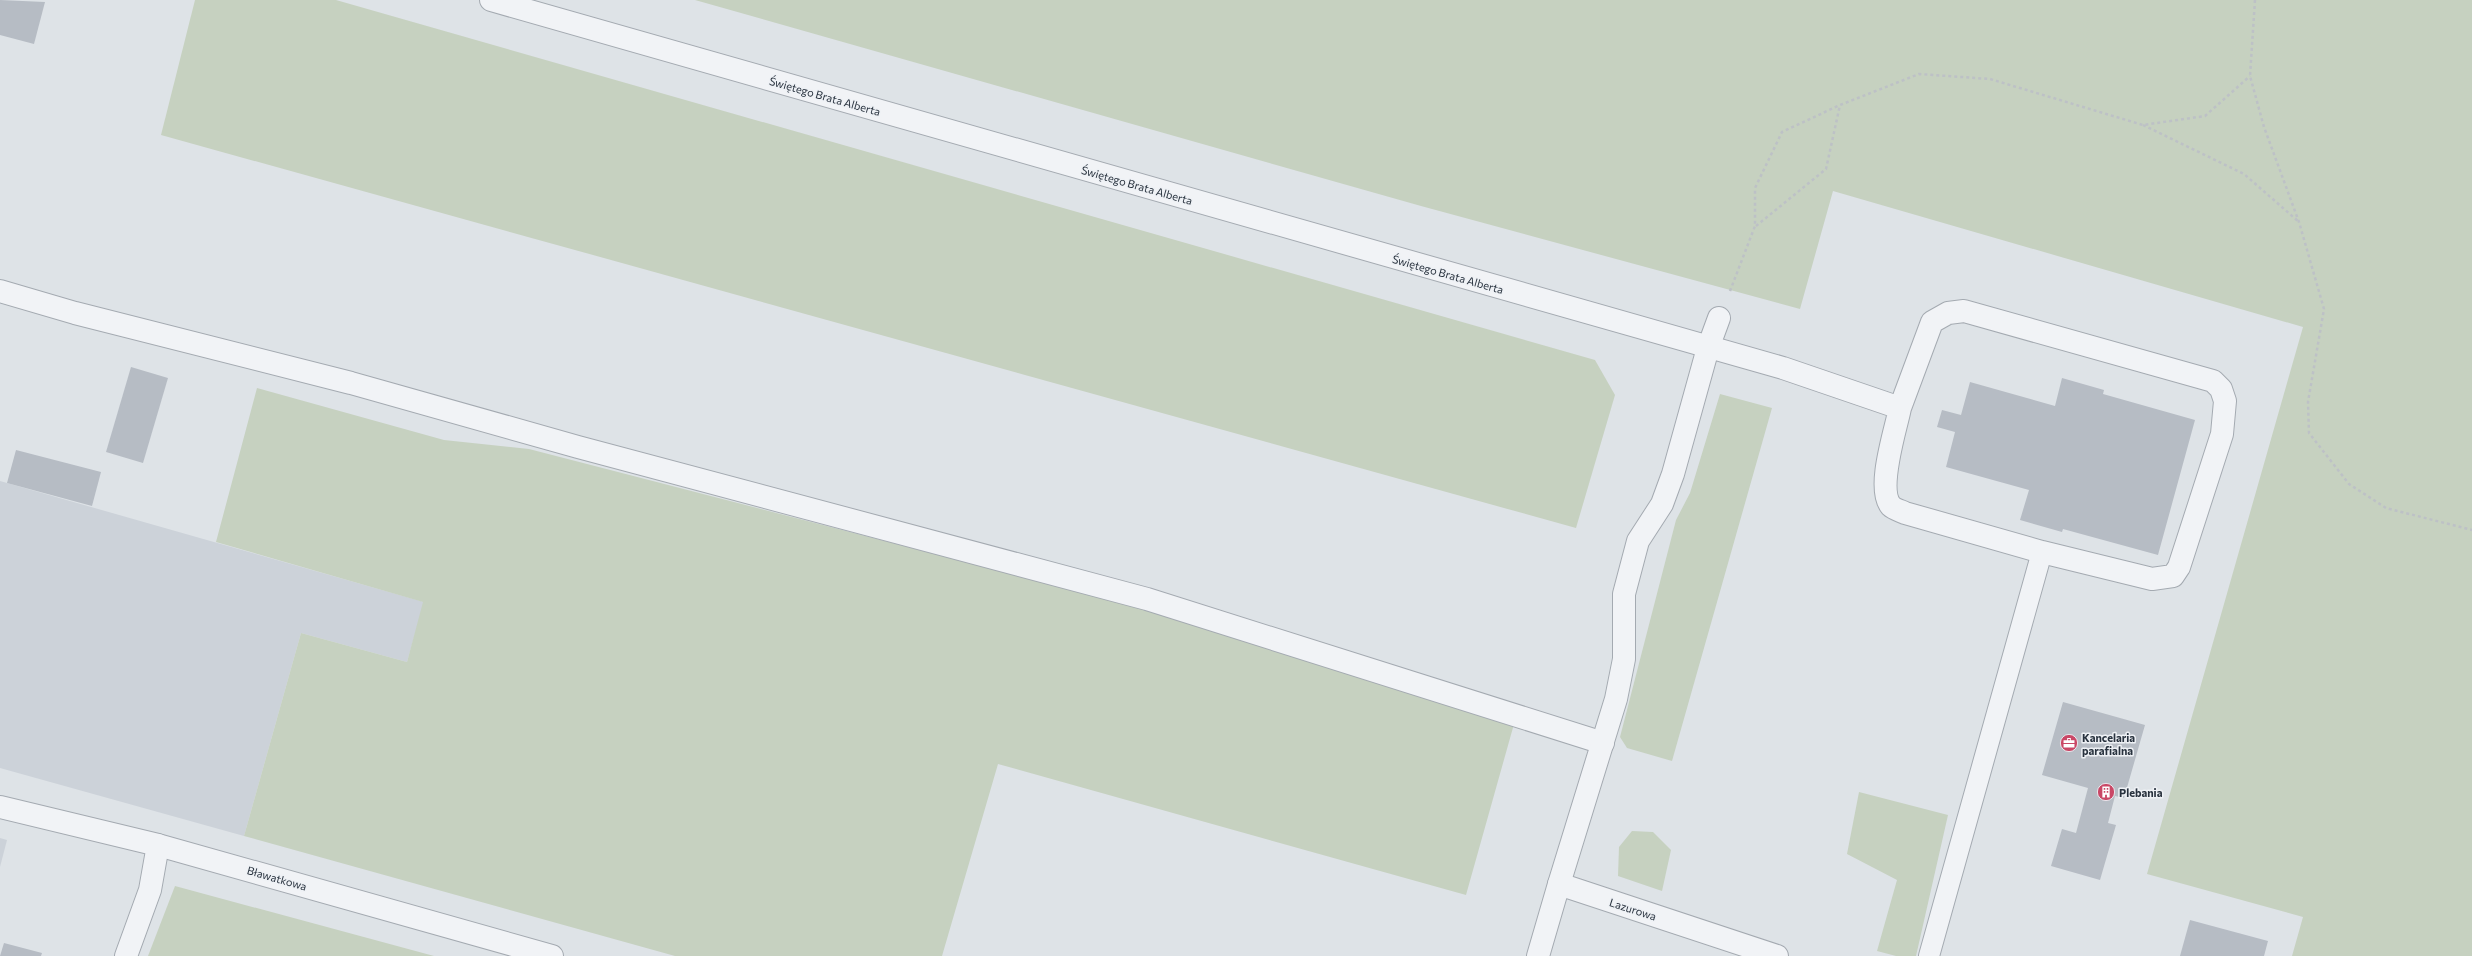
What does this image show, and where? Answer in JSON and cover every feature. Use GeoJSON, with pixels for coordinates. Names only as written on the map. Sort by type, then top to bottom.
{"type":"FeatureCollection","features":[{"type":"Feature","properties":{"kind":"street","name":"Świętego Brata Alberta"},"geometry":{"type":"LineString","coordinates":[[491,0],[1708,348],[1783,368],[1900,408]]}},
{"type":"Feature","properties":{"kind":"street"},"geometry":{"type":"LineString","coordinates":[[0,291],[82,315],[351,383],[578,447],[1147,599],[1603,743]]}},
{"type":"Feature","properties":{"kind":"street"},"geometry":{"type":"LineString","coordinates":[[1964,311],[2213,381],[2221,389],[2225,401],[2222,434],[2179,567],[2173,576],[2152,579],[2042,552],[1905,513],[1892,506],[1886,493],[1885,481],[1900,408],[1932,322],[1948,313],[1964,311]]}},
{"type":"Feature","properties":{"kind":"street"},"geometry":{"type":"LineString","coordinates":[[1538,956],[1616,699],[1624,659],[1624,594],[1638,541],[1662,504],[1674,474],[1708,348],[1719,318]]}},
{"type":"Feature","properties":{"kind":"street","name":"Bławatkowa"},"geometry":{"type":"LineString","coordinates":[[0,807],[158,845],[552,956]]}},
{"type":"Feature","properties":{"kind":"street"},"geometry":{"type":"LineString","coordinates":[[126,956],[150,890],[158,845]]}},
{"type":"Feature","properties":{"kind":"street","name":"Lazurowa"},"geometry":{"type":"LineString","coordinates":[[1559,884],[1777,956]]}},
{"type":"Feature","properties":{"kind":"lane"},"geometry":{"type":"LineString","coordinates":[[1930,956],[2042,552]]}},
{"type":"Feature","properties":{"kind":"path"},"geometry":{"type":"LineString","coordinates":[[2255,0],[2250,76],[2264,127],[2299,222],[2324,308],[2308,402],[2309,433],[2349,484],[2386,508],[2472,530]]}},
{"type":"Feature","properties":{"kind":"path"},"geometry":{"type":"LineString","coordinates":[[1719,318],[1755,226],[1755,188],[1782,132],[1840,104],[1919,74],[1990,79],[2143,125],[2244,174],[2299,222]]}},
{"type":"Feature","properties":{"kind":"path"},"geometry":{"type":"LineString","coordinates":[[2143,125],[2205,116],[2250,76]]}},
{"type":"Feature","properties":{"kind":"path"},"geometry":{"type":"LineString","coordinates":[[1755,226],[1826,169],[1840,104]]}},
{"type":"Feature","properties":{"kind":"shaded area"},"geometry":{"type":"Polygon","coordinates":[[[0,481],[424,602],[407,662],[301,633],[244,836],[0,768],[0,481]]]}},
{"type":"Feature","properties":{"kind":"shaded area"},"geometry":{"type":"Polygon","coordinates":[[[0,838],[7,840],[0,867],[0,838]]]}},
{"type":"Feature","properties":{"kind":"green space"},"geometry":{"type":"Polygon","coordinates":[[[195,0],[336,0],[1595,360],[1615,395],[1576,528],[161,135],[195,0]]]}},
{"type":"Feature","properties":{"kind":"green space"},"geometry":{"type":"Polygon","coordinates":[[[695,0],[2472,0],[2472,956],[2292,956],[2303,917],[2147,874],[2303,327],[1833,191],[1800,309],[1421,206],[695,0]]]}},
{"type":"Feature","properties":{"kind":"green space"},"geometry":{"type":"Polygon","coordinates":[[[257,388],[444,440],[529,449],[1113,600],[1514,724],[1466,895],[998,764],[942,956],[675,956],[244,836],[301,633],[407,662],[423,602],[216,542],[257,388]]]}},
{"type":"Feature","properties":{"kind":"green space"},"geometry":{"type":"Polygon","coordinates":[[[1720,394],[1772,408],[1672,761],[1627,748],[1620,737],[1676,520],[1690,493],[1720,394]]]}},
{"type":"Feature","properties":{"kind":"green space"},"geometry":{"type":"Polygon","coordinates":[[[1859,792],[1948,815],[1916,956],[1896,956],[1877,951],[1897,880],[1847,854],[1859,792]]]}},
{"type":"Feature","properties":{"kind":"green space"},"geometry":{"type":"Polygon","coordinates":[[[1632,831],[1653,832],[1671,850],[1662,891],[1618,876],[1619,847],[1632,831]]]}},
{"type":"Feature","properties":{"kind":"green space"},"geometry":{"type":"Polygon","coordinates":[[[175,886],[434,956],[148,956],[175,886]]]}},
{"type":"Feature","properties":{"kind":"building"},"geometry":{"type":"Polygon","coordinates":[[[0,0],[45,2],[34,44],[0,35],[0,0]]]}},
{"type":"Feature","properties":{"kind":"building"},"geometry":{"type":"Polygon","coordinates":[[[131,367],[168,378],[143,463],[106,452],[131,367]]]}},
{"type":"Feature","properties":{"kind":"building"},"geometry":{"type":"Polygon","coordinates":[[[2062,378],[2104,390],[2103,394],[2195,420],[2158,555],[2063,529],[2062,532],[2020,520],[2029,490],[1946,467],[1955,432],[1937,427],[1942,410],[1961,415],[1970,382],[2055,406],[2062,378]]]}},
{"type":"Feature","properties":{"kind":"building"},"geometry":{"type":"Polygon","coordinates":[[[16,450],[101,472],[92,506],[7,483],[16,450]]]}},
{"type":"Feature","properties":{"kind":"building","name":"Plebania"},"geometry":{"type":"Polygon","coordinates":[[[2063,702],[2145,725],[2124,798],[2115,796],[2108,823],[2116,825],[2100,880],[2051,866],[2062,829],[2076,833],[2088,788],[2042,775],[2063,702]]]}},
{"type":"Feature","properties":{"kind":"building"},"geometry":{"type":"Polygon","coordinates":[[[2190,920],[2268,941],[2264,956],[2180,956],[2190,920]]]}},
{"type":"Feature","properties":{"kind":"building"},"geometry":{"type":"Polygon","coordinates":[[[4,943],[42,953],[41,956],[0,956],[4,943]]]}},
{"type":"Feature","properties":{"kind":"place","name":"Kancelaria parafialna"},"geometry":{"type":"Point","coordinates":[2069,743]}},
{"type":"Feature","properties":{"kind":"place","name":"Plebania"},"geometry":{"type":"Point","coordinates":[2106,792]}}]}
